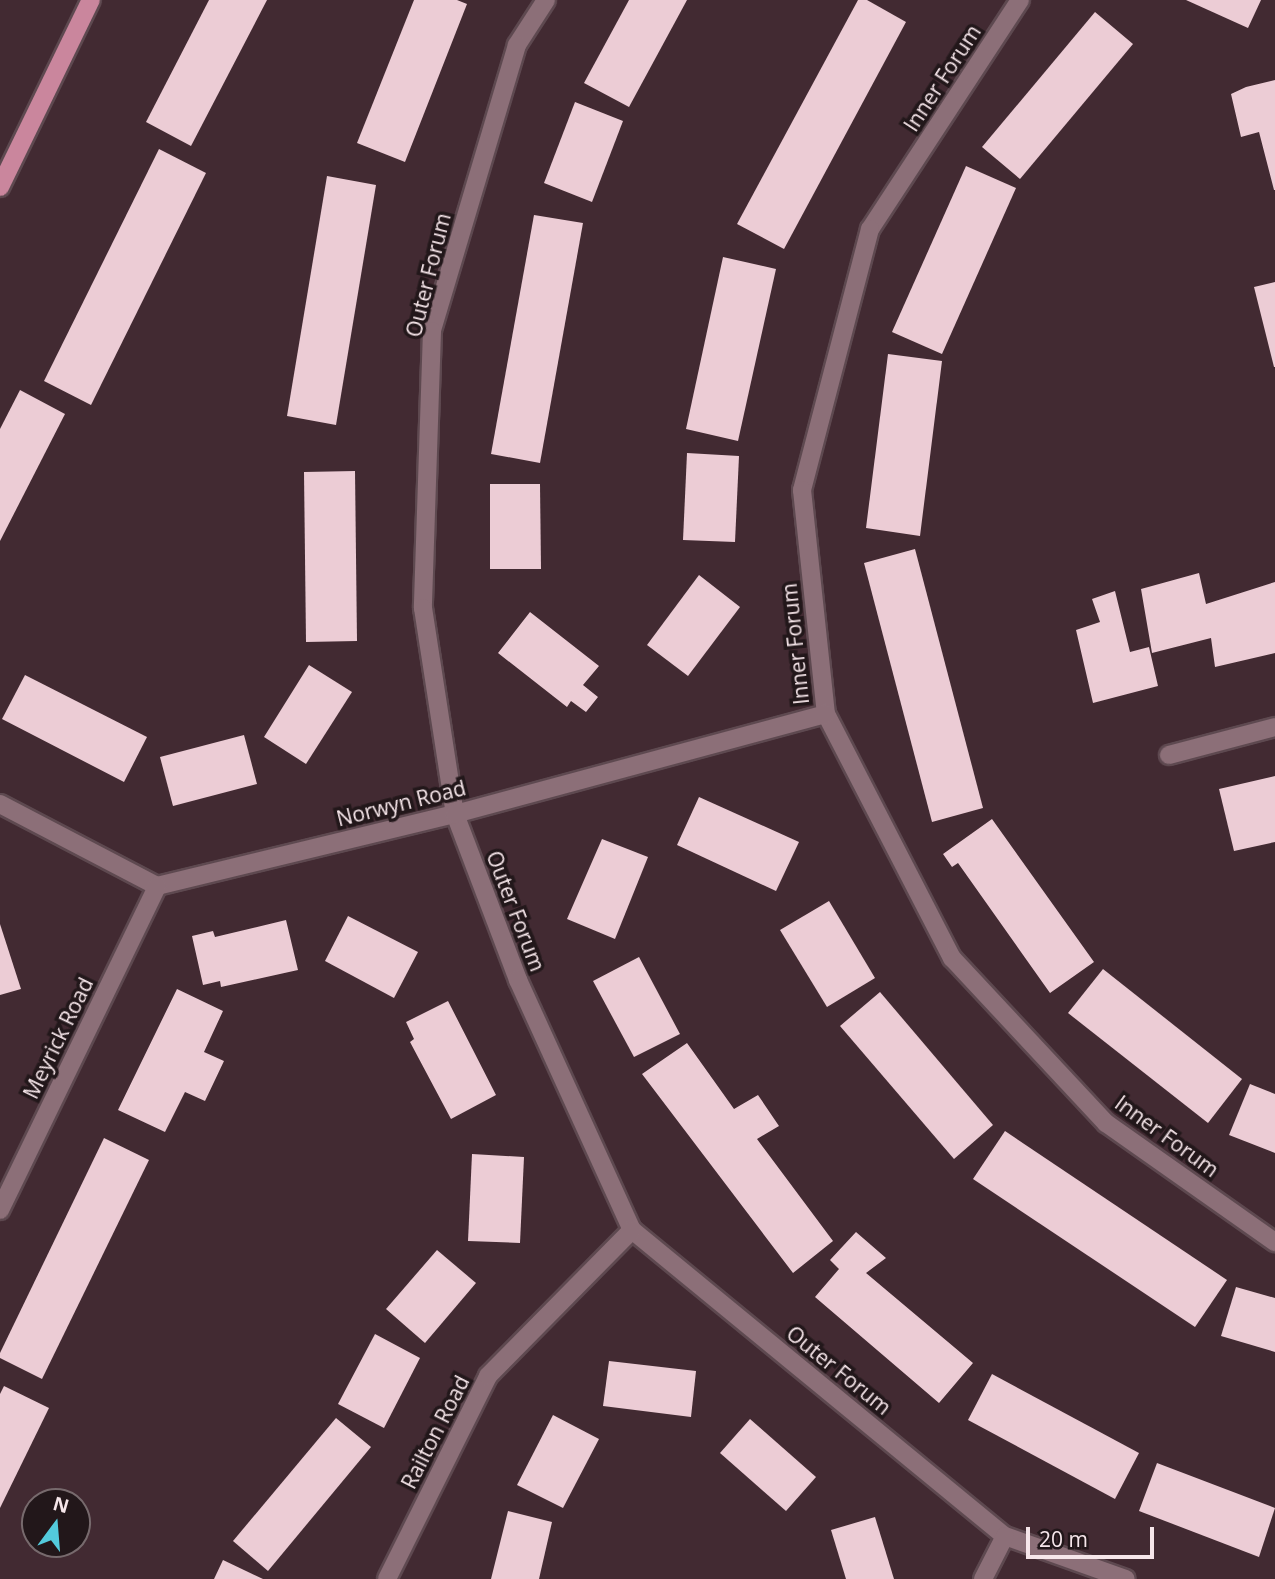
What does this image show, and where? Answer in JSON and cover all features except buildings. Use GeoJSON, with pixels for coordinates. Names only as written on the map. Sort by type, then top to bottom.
{"type":"FeatureCollection","features":[{"type":"Feature","properties":{"kind":"main road"},"geometry":{"type":"LineString","coordinates":[[0,187],[91,0]]}},
{"type":"Feature","properties":{"kind":"street","name":"Outer Forum"},"geometry":{"type":"LineString","coordinates":[[546,0],[517,46],[432,331],[424,608],[455,814],[518,980],[632,1230],[1005,1536],[1126,1579]]}},
{"type":"Feature","properties":{"kind":"street","name":"Inner Forum"},"geometry":{"type":"LineString","coordinates":[[1020,0],[870,229],[802,490],[826,714],[952,958],[1106,1123],[1275,1242]]}},
{"type":"Feature","properties":{"kind":"street","name":"Norwyn Road"},"geometry":{"type":"LineString","coordinates":[[157,886],[455,814],[826,714]]}},
{"type":"Feature","properties":{"kind":"street"},"geometry":{"type":"LineString","coordinates":[[1168,755],[1275,727]]}},
{"type":"Feature","properties":{"kind":"street"},"geometry":{"type":"LineString","coordinates":[[0,804],[157,886]]}},
{"type":"Feature","properties":{"kind":"street","name":"Meyrick Road"},"geometry":{"type":"LineString","coordinates":[[0,1210],[157,886]]}},
{"type":"Feature","properties":{"kind":"street","name":"Railton Road"},"geometry":{"type":"LineString","coordinates":[[387,1579],[488,1376],[632,1230]]}},
{"type":"Feature","properties":{"kind":"street"},"geometry":{"type":"LineString","coordinates":[[983,1579],[1005,1536]]}}]}
